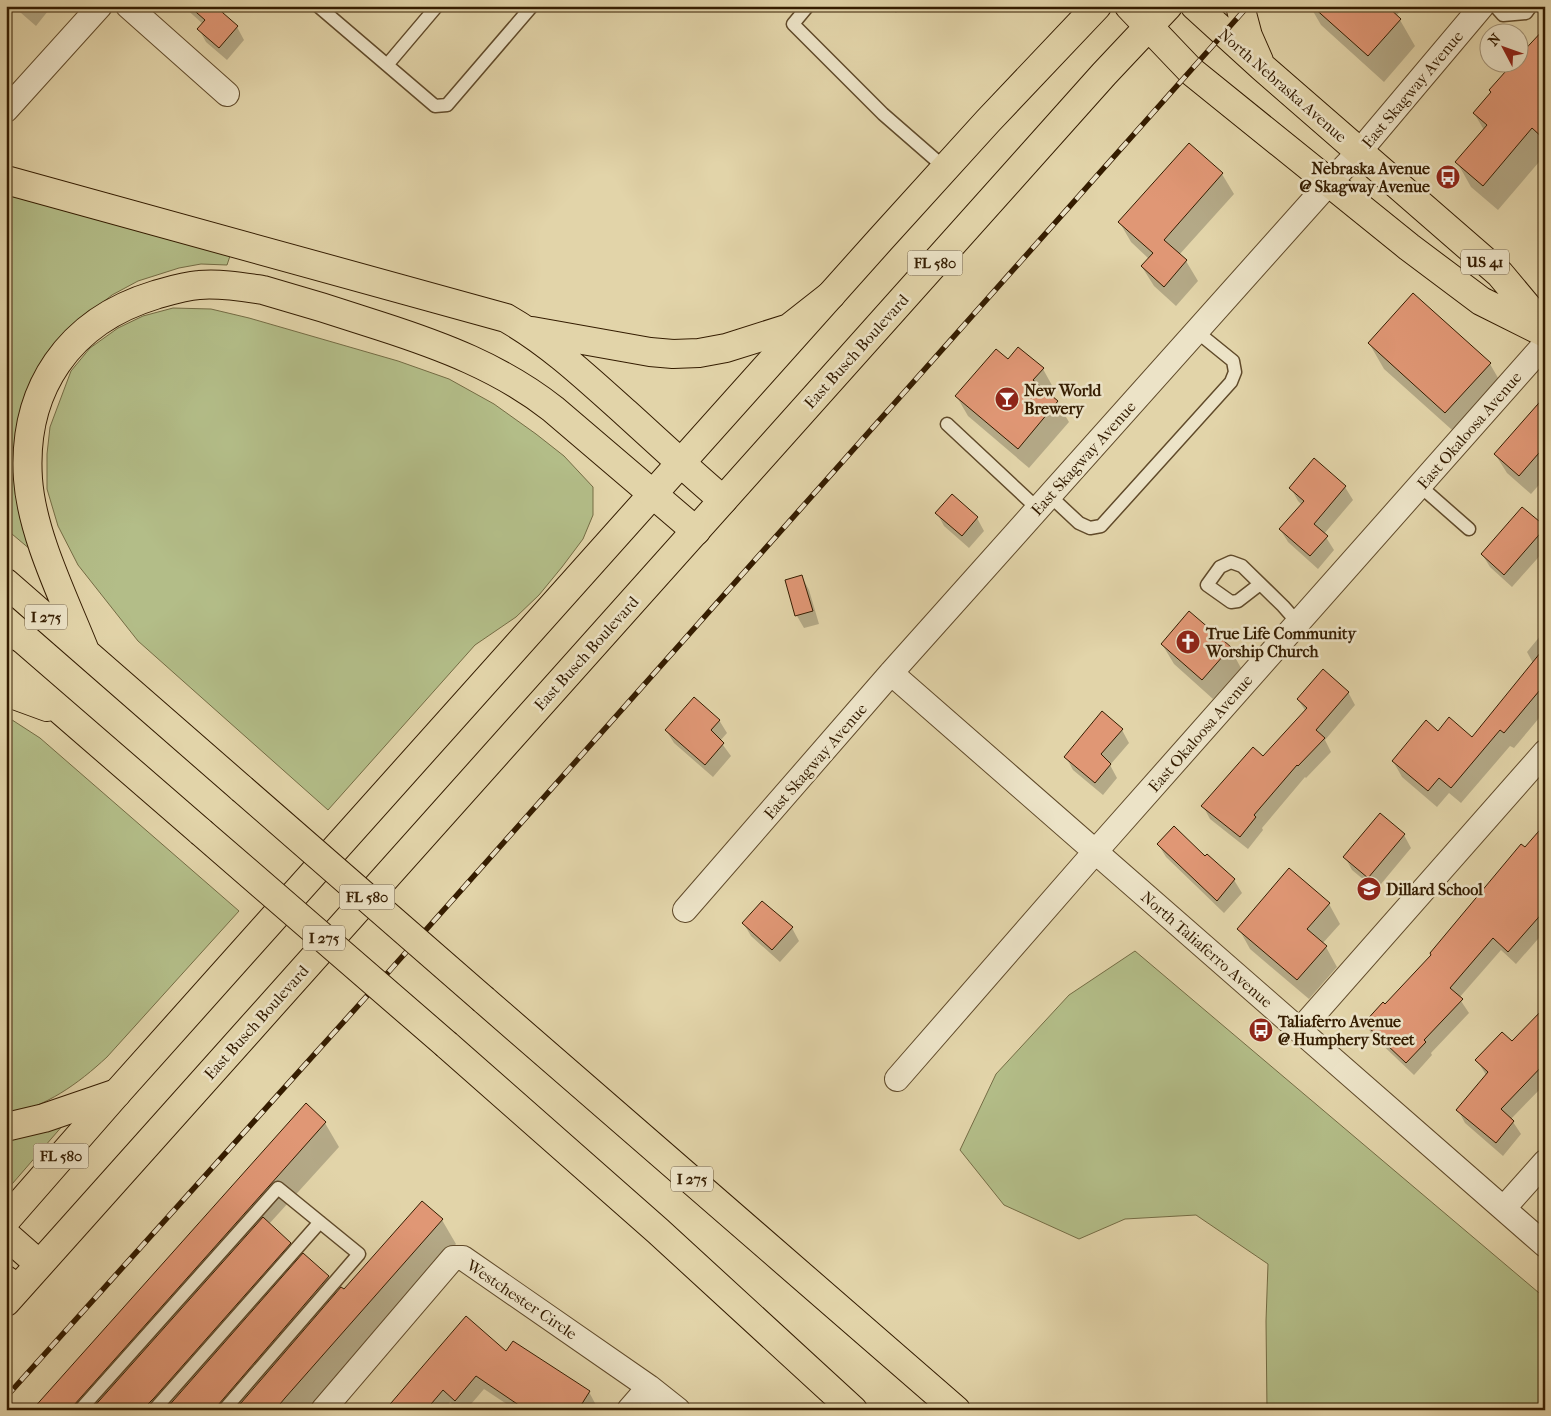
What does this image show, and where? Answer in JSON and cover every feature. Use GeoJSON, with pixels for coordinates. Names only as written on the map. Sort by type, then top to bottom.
{"type":"FeatureCollection","features":[{"type":"Feature","properties":{"kind":"main road","name":"FL 580"},"geometry":{"type":"LineString","coordinates":[[6,1220],[117,1093],[945,168],[1097,6]]}},
{"type":"Feature","properties":{"kind":"main road","name":"US 41"},"geometry":{"type":"LineString","coordinates":[[1129,6],[1191,71],[1328,183],[1481,301],[1545,333]]}},
{"type":"Feature","properties":{"kind":"main road","name":"East Busch Boulevard"},"geometry":{"type":"LineString","coordinates":[[10,1290],[39,1264],[1168,6]]}},
{"type":"Feature","properties":{"kind":"main road","name":"North Nebraska Avenue"},"geometry":{"type":"LineString","coordinates":[[1195,6],[1262,67],[1500,274],[1545,329]]}},
{"type":"Feature","properties":{"kind":"main road"},"geometry":{"type":"LineString","coordinates":[[1240,6],[1248,36],[1262,67]]}},
{"type":"Feature","properties":{"kind":"main road"},"geometry":{"type":"LineString","coordinates":[[6,180],[506,318],[528,330],[598,388],[723,500]]}},
{"type":"Feature","properties":{"kind":"main road"},"geometry":{"type":"LineString","coordinates":[[85,651],[56,580],[32,507],[28,451],[32,424],[38,401],[48,378],[62,355],[79,336],[98,321],[118,309],[173,290],[199,285],[263,290],[324,308],[449,350],[481,363],[534,394],[696,531]]}},
{"type":"Feature","properties":{"kind":"main road"},"geometry":{"type":"LineString","coordinates":[[528,330],[650,352],[698,353],[734,346],[788,328],[831,295]]}},
{"type":"Feature","properties":{"kind":"main road","name":"I 275"},"geometry":{"type":"LineString","coordinates":[[6,583],[956,1410]]}},
{"type":"Feature","properties":{"kind":"main road","name":"I 275"},"geometry":{"type":"LineString","coordinates":[[6,663],[447,1045],[658,1231],[854,1410]]}},
{"type":"Feature","properties":{"kind":"main road"},"geometry":{"type":"LineString","coordinates":[[6,692],[62,712]]}},
{"type":"Feature","properties":{"kind":"main road"},"geometry":{"type":"LineString","coordinates":[[6,1127],[44,1118],[117,1093]]}},
{"type":"Feature","properties":{"kind":"main road"},"geometry":{"type":"LineString","coordinates":[[6,1235],[39,1264]]}},
{"type":"Feature","properties":{"kind":"street"},"geometry":{"type":"LineString","coordinates":[[6,110],[100,6]]}},
{"type":"Feature","properties":{"kind":"street"},"geometry":{"type":"LineString","coordinates":[[128,6],[227,94]]}},
{"type":"Feature","properties":{"kind":"street","name":"East Skagway Avenue"},"geometry":{"type":"LineString","coordinates":[[685,910],[891,674],[1196,331],[1328,183],[1360,152],[1482,6]]}},
{"type":"Feature","properties":{"kind":"street","name":"East Okaloosa Avenue"},"geometry":{"type":"LineString","coordinates":[[897,1079],[1095,852],[1545,344]]}},
{"type":"Feature","properties":{"kind":"street","name":"North Taliaferro Avenue"},"geometry":{"type":"LineString","coordinates":[[891,674],[1545,1244]]}},
{"type":"Feature","properties":{"kind":"street"},"geometry":{"type":"LineString","coordinates":[[1300,1030],[1545,752]]}},
{"type":"Feature","properties":{"kind":"street"},"geometry":{"type":"LineString","coordinates":[[1504,1208],[1545,1162]]}},
{"type":"Feature","properties":{"kind":"street","name":"Westchester Circle"},"geometry":{"type":"LineString","coordinates":[[324,1410],[453,1258],[463,1258],[649,1387],[678,1410]]}},
{"type":"Feature","properties":{"kind":"street"},"geometry":{"type":"LineString","coordinates":[[630,1410],[649,1387]]}},
{"type":"Feature","properties":{"kind":"lane"},"geometry":{"type":"LineString","coordinates":[[318,6],[435,106],[447,105],[532,6]]}},
{"type":"Feature","properties":{"kind":"lane"},"geometry":{"type":"LineString","coordinates":[[386,64],[437,6]]}},
{"type":"Feature","properties":{"kind":"lane"},"geometry":{"type":"LineString","coordinates":[[808,6],[793,24],[883,114],[945,168]]}},
{"type":"Feature","properties":{"kind":"lane"},"geometry":{"type":"LineString","coordinates":[[1494,6],[1503,15],[1526,13],[1531,6]]}},
{"type":"Feature","properties":{"kind":"lane"},"geometry":{"type":"LineString","coordinates":[[947,424],[1044,502],[1090,528],[1101,526],[1231,382],[1235,372],[1232,361],[1196,331]]}},
{"type":"Feature","properties":{"kind":"lane"},"geometry":{"type":"LineString","coordinates":[[1420,486],[1469,529]]}},
{"type":"Feature","properties":{"kind":"lane"},"geometry":{"type":"LineString","coordinates":[[1260,584],[1298,623]]}},
{"type":"Feature","properties":{"kind":"lane"},"geometry":{"type":"LineString","coordinates":[[80,1410],[278,1188],[359,1254],[224,1410]]}},
{"type":"Feature","properties":{"kind":"lane"},"geometry":{"type":"LineString","coordinates":[[154,1410],[320,1222]]}},
{"type":"Feature","properties":{"kind":"green space"},"geometry":{"type":"Polygon","coordinates":[[[6,188],[231,253],[227,265],[201,264],[179,268],[138,281],[112,295],[88,314],[45,369],[31,550],[6,529],[6,188]]]}},
{"type":"Feature","properties":{"kind":"green space"},"geometry":{"type":"Polygon","coordinates":[[[173,308],[211,309],[249,318],[398,361],[449,379],[494,404],[536,434],[564,456],[593,487],[593,515],[583,539],[562,567],[539,595],[516,617],[475,645],[328,810],[138,641],[78,565],[58,526],[47,489],[47,454],[50,427],[71,371],[90,348],[118,328],[143,316],[173,308]]]}},
{"type":"Feature","properties":{"kind":"green space"},"geometry":{"type":"Polygon","coordinates":[[[6,716],[40,738],[239,911],[96,1067],[73,1085],[48,1100],[6,1115],[6,716]]]}},
{"type":"Feature","properties":{"kind":"green space"},"geometry":{"type":"Polygon","coordinates":[[[1135,951],[1545,1298],[1545,1410],[1267,1410],[1266,1321],[1268,1264],[1196,1215],[1125,1219],[1079,1239],[1004,1205],[960,1150],[996,1074],[1069,995],[1135,951]]]}},
{"type":"Feature","properties":{"kind":"green space"},"geometry":{"type":"Polygon","coordinates":[[[64,1124],[6,1191],[6,1136],[64,1124]]]}},
{"type":"Feature","properties":{"kind":"building"},"geometry":{"type":"Polygon","coordinates":[[[189,6],[215,6],[238,26],[219,48],[197,29],[205,20],[189,6]]]}},
{"type":"Feature","properties":{"kind":"building"},"geometry":{"type":"Polygon","coordinates":[[[1312,6],[1387,6],[1401,19],[1368,56],[1312,6]]]}},
{"type":"Feature","properties":{"kind":"building"},"geometry":{"type":"Polygon","coordinates":[[[1545,28],[1545,140],[1532,128],[1483,186],[1455,162],[1487,125],[1473,113],[1491,92],[1489,90],[1505,72],[1528,72],[1528,46],[1545,28]]]}},
{"type":"Feature","properties":{"kind":"building"},"geometry":{"type":"Polygon","coordinates":[[[1189,143],[1223,173],[1164,240],[1187,260],[1164,287],[1141,266],[1153,253],[1118,222],[1189,143]]]}},
{"type":"Feature","properties":{"kind":"building"},"geometry":{"type":"Polygon","coordinates":[[[1413,293],[1491,363],[1445,413],[1368,343],[1413,293]]]}},
{"type":"Feature","properties":{"kind":"building","name":"New World Brewery"},"geometry":{"type":"Polygon","coordinates":[[[1018,347],[1044,368],[1033,380],[1058,401],[1018,449],[955,396],[996,349],[1008,359],[1018,347]]]}},
{"type":"Feature","properties":{"kind":"building"},"geometry":{"type":"Polygon","coordinates":[[[1545,396],[1545,446],[1519,476],[1494,454],[1545,396]]]}},
{"type":"Feature","properties":{"kind":"building"},"geometry":{"type":"Polygon","coordinates":[[[1314,458],[1346,486],[1314,524],[1328,536],[1310,556],[1279,529],[1304,501],[1289,488],[1314,458]]]}},
{"type":"Feature","properties":{"kind":"building"},"geometry":{"type":"Polygon","coordinates":[[[952,494],[978,517],[962,536],[935,513],[952,494]]]}},
{"type":"Feature","properties":{"kind":"building"},"geometry":{"type":"Polygon","coordinates":[[[1522,507],[1545,528],[1504,575],[1481,554],[1522,507]]]}},
{"type":"Feature","properties":{"kind":"building"},"geometry":{"type":"Polygon","coordinates":[[[802,575],[813,611],[795,616],[785,580],[802,575]]]}},
{"type":"Feature","properties":{"kind":"building"},"geometry":{"type":"Polygon","coordinates":[[[1189,611],[1231,647],[1202,680],[1161,644],[1189,611]]]}},
{"type":"Feature","properties":{"kind":"building"},"geometry":{"type":"Polygon","coordinates":[[[1545,647],[1545,684],[1504,733],[1500,730],[1451,788],[1439,778],[1428,791],[1392,761],[1426,720],[1438,731],[1449,717],[1472,737],[1545,647]]]}},
{"type":"Feature","properties":{"kind":"building"},"geometry":{"type":"Polygon","coordinates":[[[1323,669],[1349,692],[1316,730],[1325,738],[1297,765],[1254,815],[1256,817],[1240,837],[1201,806],[1253,747],[1263,756],[1307,708],[1297,699],[1323,669]]]}},
{"type":"Feature","properties":{"kind":"building"},"geometry":{"type":"Polygon","coordinates":[[[694,697],[720,720],[711,730],[724,743],[705,765],[665,730],[694,697]]]}},
{"type":"Feature","properties":{"kind":"building"},"geometry":{"type":"Polygon","coordinates":[[[1102,711],[1123,729],[1101,754],[1111,764],[1095,783],[1064,757],[1102,711]]]}},
{"type":"Feature","properties":{"kind":"building"},"geometry":{"type":"Polygon","coordinates":[[[1380,813],[1405,834],[1368,878],[1343,857],[1380,813]]]}},
{"type":"Feature","properties":{"kind":"building"},"geometry":{"type":"Polygon","coordinates":[[[1545,824],[1545,910],[1508,952],[1493,938],[1450,988],[1463,999],[1424,1040],[1426,1042],[1406,1063],[1364,1023],[1383,1002],[1385,1004],[1431,955],[1430,953],[1521,844],[1525,847],[1545,824]]]}},
{"type":"Feature","properties":{"kind":"building"},"geometry":{"type":"Polygon","coordinates":[[[1174,826],[1205,856],[1207,854],[1235,879],[1217,901],[1157,844],[1174,826]]]}},
{"type":"Feature","properties":{"kind":"building"},"geometry":{"type":"Polygon","coordinates":[[[1289,868],[1330,903],[1307,929],[1327,946],[1297,980],[1237,929],[1289,868]]]}},
{"type":"Feature","properties":{"kind":"building"},"geometry":{"type":"Polygon","coordinates":[[[762,901],[793,927],[772,950],[742,923],[762,901]]]}},
{"type":"Feature","properties":{"kind":"building"},"geometry":{"type":"Polygon","coordinates":[[[1545,1007],[1545,1063],[1501,1109],[1514,1121],[1496,1143],[1456,1110],[1488,1072],[1475,1060],[1502,1032],[1512,1041],[1545,1007]]]}},
{"type":"Feature","properties":{"kind":"building"},"geometry":{"type":"Polygon","coordinates":[[[306,1103],[326,1122],[74,1405],[72,1410],[32,1410],[306,1103]]]}},
{"type":"Feature","properties":{"kind":"building"},"geometry":{"type":"Polygon","coordinates":[[[422,1201],[443,1219],[275,1410],[235,1410],[341,1287],[344,1289],[422,1201]]]}},
{"type":"Feature","properties":{"kind":"building"},"geometry":{"type":"Polygon","coordinates":[[[263,1217],[291,1243],[154,1398],[142,1410],[91,1410],[263,1217]]]}},
{"type":"Feature","properties":{"kind":"building"},"geometry":{"type":"Polygon","coordinates":[[[303,1253],[329,1276],[218,1405],[216,1410],[166,1409],[303,1253]]]}},
{"type":"Feature","properties":{"kind":"building"},"geometry":{"type":"Polygon","coordinates":[[[466,1316],[506,1351],[513,1341],[590,1391],[578,1410],[526,1410],[476,1376],[455,1401],[443,1390],[426,1410],[385,1410],[466,1316]]]}},
{"type":"Feature","properties":{"kind":"railway"},"geometry":{"type":"LineString","coordinates":[[6,1397],[384,977],[1248,6]]}},
{"type":"Feature","properties":{"kind":"place","name":"Nebraska Avenue @ Skagway Avenue"},"geometry":{"type":"Point","coordinates":[1448,177]}},
{"type":"Feature","properties":{"kind":"place","name":"New World Brewery"},"geometry":{"type":"Point","coordinates":[1007,399]}},
{"type":"Feature","properties":{"kind":"place","name":"True Life Community Worship Church"},"geometry":{"type":"Point","coordinates":[1188,642]}},
{"type":"Feature","properties":{"kind":"place","name":"Dillard School"},"geometry":{"type":"Point","coordinates":[1369,889]}},
{"type":"Feature","properties":{"kind":"place","name":"Taliaferro Avenue @ Humphery Street"},"geometry":{"type":"Point","coordinates":[1261,1030]}}]}
